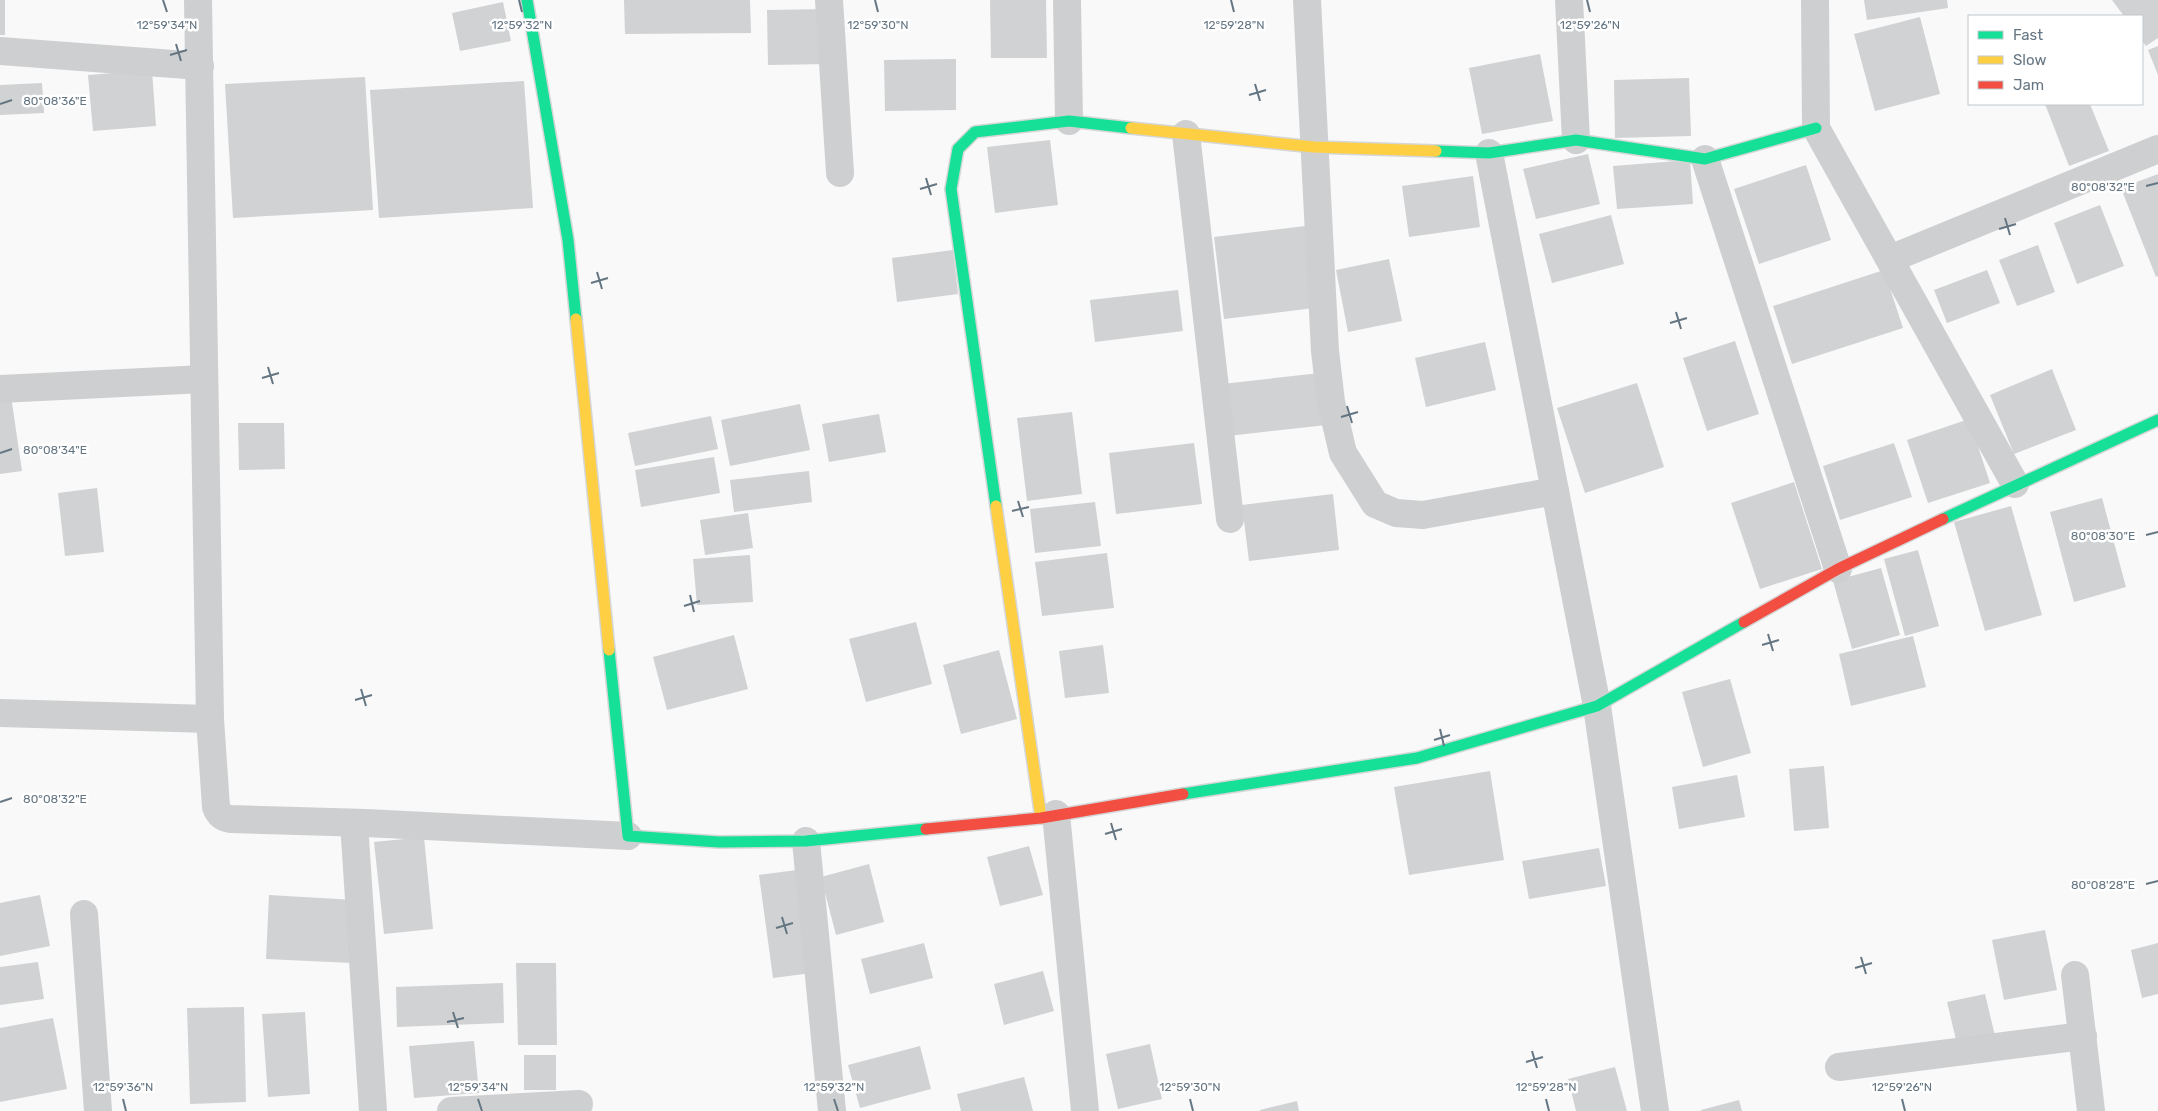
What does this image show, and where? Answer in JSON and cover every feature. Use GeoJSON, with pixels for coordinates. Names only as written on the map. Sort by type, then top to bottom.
{"type":"FeatureCollection","features":[{"type":"Feature","properties":{"kind":"street"},"geometry":{"type":"LineString","coordinates":[[198,0],[210,719],[216,807],[221,815],[231,819],[354,823],[719,842],[806,841],[1048,816],[1417,758],[1597,706],[1838,569],[2015,484],[2158,420]]}},
{"type":"Feature","properties":{"kind":"street"},"geometry":{"type":"LineString","coordinates":[[527,0],[568,240],[628,836]]}},
{"type":"Feature","properties":{"kind":"street"},"geometry":{"type":"LineString","coordinates":[[829,0],[840,173]]}},
{"type":"Feature","properties":{"kind":"street"},"geometry":{"type":"LineString","coordinates":[[1067,0],[1069,121]]}},
{"type":"Feature","properties":{"kind":"street"},"geometry":{"type":"LineString","coordinates":[[1307,0],[1325,351],[1331,402],[1343,453],[1375,504],[1396,513],[1423,515],[1555,491]]}},
{"type":"Feature","properties":{"kind":"street"},"geometry":{"type":"LineString","coordinates":[[1569,0],[1576,140]]}},
{"type":"Feature","properties":{"kind":"street"},"geometry":{"type":"LineString","coordinates":[[1814,0],[1816,128],[2015,484]]}},
{"type":"Feature","properties":{"kind":"street"},"geometry":{"type":"LineString","coordinates":[[0,51],[200,66]]}},
{"type":"Feature","properties":{"kind":"street"},"geometry":{"type":"LineString","coordinates":[[1086,1111],[1048,816],[951,189],[958,149],[974,132],[1069,121],[1314,148],[1489,152],[1576,140],[1705,158],[1816,128]]}},
{"type":"Feature","properties":{"kind":"street"},"geometry":{"type":"LineString","coordinates":[[1186,134],[1230,519]]}},
{"type":"Feature","properties":{"kind":"street"},"geometry":{"type":"LineString","coordinates":[[1890,259],[2158,149]]}},
{"type":"Feature","properties":{"kind":"street"},"geometry":{"type":"LineString","coordinates":[[1489,152],[1597,706],[1655,1111]]}},
{"type":"Feature","properties":{"kind":"street"},"geometry":{"type":"LineString","coordinates":[[1705,158],[1838,569]]}},
{"type":"Feature","properties":{"kind":"street"},"geometry":{"type":"LineString","coordinates":[[0,389],[204,379]]}},
{"type":"Feature","properties":{"kind":"street"},"geometry":{"type":"LineString","coordinates":[[0,713],[210,719]]}},
{"type":"Feature","properties":{"kind":"street"},"geometry":{"type":"LineString","coordinates":[[354,823],[373,1111]]}},
{"type":"Feature","properties":{"kind":"street"},"geometry":{"type":"LineString","coordinates":[[806,841],[832,1111]]}},
{"type":"Feature","properties":{"kind":"street"},"geometry":{"type":"LineString","coordinates":[[84,914],[98,1111]]}},
{"type":"Feature","properties":{"kind":"street"},"geometry":{"type":"LineString","coordinates":[[2075,975],[2091,1111]]}},
{"type":"Feature","properties":{"kind":"street"},"geometry":{"type":"LineString","coordinates":[[1839,1067],[2082,1036]]}},
{"type":"Feature","properties":{"kind":"street"},"geometry":{"type":"LineString","coordinates":[[451,1111],[579,1104]]}},
{"type":"Feature","properties":{"kind":"building"},"geometry":{"type":"Polygon","coordinates":[[[0,0],[5,0],[5,35],[0,35],[0,0]]]}},
{"type":"Feature","properties":{"kind":"building"},"geometry":{"type":"Polygon","coordinates":[[[624,0],[750,0],[751,33],[625,34],[624,0]]]}},
{"type":"Feature","properties":{"kind":"building"},"geometry":{"type":"Polygon","coordinates":[[[990,0],[1046,0],[1047,58],[991,58],[990,0]]]}},
{"type":"Feature","properties":{"kind":"building"},"geometry":{"type":"Polygon","coordinates":[[[1864,0],[1947,0],[1948,8],[1867,20],[1864,0]]]}},
{"type":"Feature","properties":{"kind":"building"},"geometry":{"type":"Polygon","coordinates":[[[2112,0],[2158,0],[2158,38],[2146,46],[2143,42],[2143,15],[2123,15],[2112,0]]]}},
{"type":"Feature","properties":{"kind":"building"},"geometry":{"type":"Polygon","coordinates":[[[503,2],[511,41],[460,51],[452,13],[503,2]]]}},
{"type":"Feature","properties":{"kind":"building"},"geometry":{"type":"Polygon","coordinates":[[[829,9],[830,64],[768,65],[767,10],[829,9]]]}},
{"type":"Feature","properties":{"kind":"building"},"geometry":{"type":"Polygon","coordinates":[[[1920,17],[1940,94],[1875,111],[1854,34],[1920,17]]]}},
{"type":"Feature","properties":{"kind":"building"},"geometry":{"type":"Polygon","coordinates":[[[2158,46],[2158,75],[2148,50],[2158,46]]]}},
{"type":"Feature","properties":{"kind":"building"},"geometry":{"type":"Polygon","coordinates":[[[1540,54],[1553,121],[1482,134],[1469,68],[1540,54]]]}},
{"type":"Feature","properties":{"kind":"building"},"geometry":{"type":"Polygon","coordinates":[[[956,59],[956,110],[885,111],[884,60],[956,59]]]}},
{"type":"Feature","properties":{"kind":"building"},"geometry":{"type":"Polygon","coordinates":[[[152,70],[156,126],[93,131],[88,75],[152,70]]]}},
{"type":"Feature","properties":{"kind":"building"},"geometry":{"type":"Polygon","coordinates":[[[365,77],[373,210],[233,218],[225,84],[365,77]]]}},
{"type":"Feature","properties":{"kind":"building"},"geometry":{"type":"Polygon","coordinates":[[[1689,78],[1691,136],[1615,138],[1614,80],[1689,78]]]}},
{"type":"Feature","properties":{"kind":"building"},"geometry":{"type":"Polygon","coordinates":[[[524,81],[533,208],[379,218],[370,90],[524,81]]]}},
{"type":"Feature","properties":{"kind":"building"},"geometry":{"type":"Polygon","coordinates":[[[42,83],[44,113],[0,115],[0,85],[42,83]]]}},
{"type":"Feature","properties":{"kind":"building"},"geometry":{"type":"Polygon","coordinates":[[[2045,105],[2090,105],[2109,151],[2069,166],[2045,105]]]}},
{"type":"Feature","properties":{"kind":"building"},"geometry":{"type":"Polygon","coordinates":[[[1050,140],[1058,205],[995,213],[987,147],[1050,140]]]}},
{"type":"Feature","properties":{"kind":"building"},"geometry":{"type":"Polygon","coordinates":[[[1588,154],[1600,204],[1536,219],[1523,169],[1588,154]]]}},
{"type":"Feature","properties":{"kind":"building"},"geometry":{"type":"Polygon","coordinates":[[[1690,160],[1693,204],[1617,209],[1613,166],[1690,160]]]}},
{"type":"Feature","properties":{"kind":"building"},"geometry":{"type":"Polygon","coordinates":[[[1806,165],[1831,240],[1759,264],[1734,189],[1806,165]]]}},
{"type":"Feature","properties":{"kind":"building"},"geometry":{"type":"Polygon","coordinates":[[[2158,174],[2158,276],[2156,277],[2121,188],[2158,174]]]}},
{"type":"Feature","properties":{"kind":"building"},"geometry":{"type":"Polygon","coordinates":[[[1473,176],[1480,227],[1409,237],[1402,186],[1473,176]]]}},
{"type":"Feature","properties":{"kind":"building"},"geometry":{"type":"Polygon","coordinates":[[[2100,205],[2124,266],[2077,284],[2054,223],[2100,205]]]}},
{"type":"Feature","properties":{"kind":"building"},"geometry":{"type":"Polygon","coordinates":[[[1611,215],[1624,264],[1552,283],[1539,234],[1611,215]]]}},
{"type":"Feature","properties":{"kind":"building"},"geometry":{"type":"Polygon","coordinates":[[[1305,226],[1314,308],[1224,319],[1214,237],[1305,226]]]}},
{"type":"Feature","properties":{"kind":"building"},"geometry":{"type":"Polygon","coordinates":[[[2038,245],[2055,292],[2017,306],[1999,260],[2038,245]]]}},
{"type":"Feature","properties":{"kind":"building"},"geometry":{"type":"Polygon","coordinates":[[[953,250],[958,294],[897,302],[892,258],[953,250]]]}},
{"type":"Feature","properties":{"kind":"building"},"geometry":{"type":"Polygon","coordinates":[[[1389,259],[1402,321],[1348,332],[1336,270],[1389,259]]]}},
{"type":"Feature","properties":{"kind":"building"},"geometry":{"type":"Polygon","coordinates":[[[1884,270],[1903,328],[1792,364],[1773,306],[1884,270]]]}},
{"type":"Feature","properties":{"kind":"building"},"geometry":{"type":"Polygon","coordinates":[[[1987,270],[2000,303],[1947,323],[1934,290],[1987,270]]]}},
{"type":"Feature","properties":{"kind":"building"},"geometry":{"type":"Polygon","coordinates":[[[1178,290],[1183,331],[1095,342],[1090,300],[1178,290]]]}},
{"type":"Feature","properties":{"kind":"building"},"geometry":{"type":"Polygon","coordinates":[[[1735,341],[1759,414],[1707,431],[1683,358],[1735,341]]]}},
{"type":"Feature","properties":{"kind":"building"},"geometry":{"type":"Polygon","coordinates":[[[1485,342],[1496,390],[1426,407],[1415,358],[1485,342]]]}},
{"type":"Feature","properties":{"kind":"building"},"geometry":{"type":"Polygon","coordinates":[[[2052,369],[2076,430],[2014,454],[1990,395],[2052,369]]]}},
{"type":"Feature","properties":{"kind":"building"},"geometry":{"type":"Polygon","coordinates":[[[1320,373],[1326,425],[1228,436],[1222,384],[1320,373]]]}},
{"type":"Feature","properties":{"kind":"building"},"geometry":{"type":"Polygon","coordinates":[[[1637,383],[1664,467],[1585,493],[1557,408],[1637,383]]]}},
{"type":"Feature","properties":{"kind":"building"},"geometry":{"type":"Polygon","coordinates":[[[11,396],[22,471],[0,474],[0,398],[11,396]]]}},
{"type":"Feature","properties":{"kind":"building"},"geometry":{"type":"Polygon","coordinates":[[[800,404],[810,450],[730,466],[721,420],[800,404]]]}},
{"type":"Feature","properties":{"kind":"building"},"geometry":{"type":"Polygon","coordinates":[[[1072,412],[1082,494],[1027,501],[1017,418],[1072,412]]]}},
{"type":"Feature","properties":{"kind":"building"},"geometry":{"type":"Polygon","coordinates":[[[879,414],[886,452],[829,462],[822,424],[879,414]]]}},
{"type":"Feature","properties":{"kind":"building"},"geometry":{"type":"Polygon","coordinates":[[[711,416],[718,449],[635,466],[628,433],[711,416]]]}},
{"type":"Feature","properties":{"kind":"building"},"geometry":{"type":"Polygon","coordinates":[[[1969,419],[1990,483],[1928,503],[1907,440],[1969,419]]]}},
{"type":"Feature","properties":{"kind":"building"},"geometry":{"type":"Polygon","coordinates":[[[238,423],[284,423],[285,469],[239,470],[238,423]]]}},
{"type":"Feature","properties":{"kind":"building"},"geometry":{"type":"Polygon","coordinates":[[[1194,443],[1202,504],[1116,514],[1109,453],[1194,443]]]}},
{"type":"Feature","properties":{"kind":"building"},"geometry":{"type":"Polygon","coordinates":[[[1894,443],[1912,497],[1840,520],[1823,466],[1894,443]]]}},
{"type":"Feature","properties":{"kind":"building"},"geometry":{"type":"Polygon","coordinates":[[[714,457],[720,493],[641,507],[635,470],[714,457]]]}},
{"type":"Feature","properties":{"kind":"building"},"geometry":{"type":"Polygon","coordinates":[[[809,471],[812,502],[734,512],[730,480],[809,471]]]}},
{"type":"Feature","properties":{"kind":"building"},"geometry":{"type":"Polygon","coordinates":[[[1794,482],[1822,569],[1760,589],[1731,503],[1794,482]]]}},
{"type":"Feature","properties":{"kind":"building"},"geometry":{"type":"Polygon","coordinates":[[[97,488],[104,552],[65,556],[58,493],[97,488]]]}},
{"type":"Feature","properties":{"kind":"building"},"geometry":{"type":"Polygon","coordinates":[[[1333,494],[1339,550],[1249,561],[1242,505],[1333,494]]]}},
{"type":"Feature","properties":{"kind":"building"},"geometry":{"type":"Polygon","coordinates":[[[2102,498],[2126,587],[2074,602],[2050,512],[2102,498]]]}},
{"type":"Feature","properties":{"kind":"building"},"geometry":{"type":"Polygon","coordinates":[[[1095,502],[1101,546],[1035,553],[1030,509],[1095,502]]]}},
{"type":"Feature","properties":{"kind":"building"},"geometry":{"type":"Polygon","coordinates":[[[2011,506],[2042,615],[1985,631],[1954,522],[2011,506]]]}},
{"type":"Feature","properties":{"kind":"building"},"geometry":{"type":"Polygon","coordinates":[[[748,513],[753,548],[705,555],[700,520],[748,513]]]}},
{"type":"Feature","properties":{"kind":"building"},"geometry":{"type":"Polygon","coordinates":[[[1918,550],[1939,626],[1905,636],[1884,559],[1918,550]]]}},
{"type":"Feature","properties":{"kind":"building"},"geometry":{"type":"Polygon","coordinates":[[[1107,553],[1114,608],[1042,616],[1035,562],[1107,553]]]}},
{"type":"Feature","properties":{"kind":"building"},"geometry":{"type":"Polygon","coordinates":[[[750,555],[753,602],[697,605],[693,559],[750,555]]]}},
{"type":"Feature","properties":{"kind":"building"},"geometry":{"type":"Polygon","coordinates":[[[1881,568],[1900,635],[1852,649],[1833,581],[1881,568]]]}},
{"type":"Feature","properties":{"kind":"building"},"geometry":{"type":"Polygon","coordinates":[[[916,622],[932,684],[866,702],[849,639],[916,622]]]}},
{"type":"Feature","properties":{"kind":"building"},"geometry":{"type":"Polygon","coordinates":[[[734,635],[748,689],[667,710],[653,657],[734,635]]]}},
{"type":"Feature","properties":{"kind":"building"},"geometry":{"type":"Polygon","coordinates":[[[1913,636],[1926,687],[1851,706],[1839,654],[1913,636]]]}},
{"type":"Feature","properties":{"kind":"building"},"geometry":{"type":"Polygon","coordinates":[[[1103,645],[1109,693],[1065,698],[1059,651],[1103,645]]]}},
{"type":"Feature","properties":{"kind":"building"},"geometry":{"type":"Polygon","coordinates":[[[999,650],[1017,719],[961,734],[943,665],[999,650]]]}},
{"type":"Feature","properties":{"kind":"building"},"geometry":{"type":"Polygon","coordinates":[[[1730,679],[1751,753],[1703,767],[1682,692],[1730,679]]]}},
{"type":"Feature","properties":{"kind":"building"},"geometry":{"type":"Polygon","coordinates":[[[1824,766],[1829,828],[1794,831],[1789,769],[1824,766]]]}},
{"type":"Feature","properties":{"kind":"building"},"geometry":{"type":"Polygon","coordinates":[[[1490,771],[1504,860],[1409,875],[1394,787],[1490,771]]]}},
{"type":"Feature","properties":{"kind":"building"},"geometry":{"type":"Polygon","coordinates":[[[1737,775],[1745,817],[1679,829],[1672,787],[1737,775]]]}},
{"type":"Feature","properties":{"kind":"building"},"geometry":{"type":"Polygon","coordinates":[[[424,837],[433,929],[384,934],[374,842],[424,837]]]}},
{"type":"Feature","properties":{"kind":"building"},"geometry":{"type":"Polygon","coordinates":[[[1029,846],[1043,895],[1000,906],[987,857],[1029,846]]]}},
{"type":"Feature","properties":{"kind":"building"},"geometry":{"type":"Polygon","coordinates":[[[1599,848],[1606,886],[1529,899],[1522,861],[1599,848]]]}},
{"type":"Feature","properties":{"kind":"building"},"geometry":{"type":"Polygon","coordinates":[[[869,864],[884,922],[836,935],[821,877],[869,864]]]}},
{"type":"Feature","properties":{"kind":"building"},"geometry":{"type":"Polygon","coordinates":[[[797,870],[812,973],[773,978],[759,875],[797,870]]]}},
{"type":"Feature","properties":{"kind":"building"},"geometry":{"type":"Polygon","coordinates":[[[40,895],[50,946],[0,956],[0,903],[40,895]]]}},
{"type":"Feature","properties":{"kind":"building"},"geometry":{"type":"Polygon","coordinates":[[[269,895],[355,900],[352,963],[266,959],[269,895]]]}},
{"type":"Feature","properties":{"kind":"building"},"geometry":{"type":"Polygon","coordinates":[[[2045,930],[2057,990],[2004,1000],[1992,940],[2045,930]]]}},
{"type":"Feature","properties":{"kind":"building"},"geometry":{"type":"Polygon","coordinates":[[[924,943],[933,978],[870,994],[861,959],[924,943]]]}},
{"type":"Feature","properties":{"kind":"building"},"geometry":{"type":"Polygon","coordinates":[[[2158,943],[2158,994],[2142,998],[2131,950],[2158,943]]]}},
{"type":"Feature","properties":{"kind":"building"},"geometry":{"type":"Polygon","coordinates":[[[38,962],[44,999],[0,1005],[0,967],[38,962]]]}},
{"type":"Feature","properties":{"kind":"building"},"geometry":{"type":"Polygon","coordinates":[[[516,963],[556,963],[557,1045],[518,1045],[516,963]]]}},
{"type":"Feature","properties":{"kind":"building"},"geometry":{"type":"Polygon","coordinates":[[[1043,971],[1054,1011],[1004,1025],[994,984],[1043,971]]]}},
{"type":"Feature","properties":{"kind":"building"},"geometry":{"type":"Polygon","coordinates":[[[503,983],[504,1023],[397,1027],[396,987],[503,983]]]}},
{"type":"Feature","properties":{"kind":"building"},"geometry":{"type":"Polygon","coordinates":[[[1985,994],[1995,1036],[1957,1044],[1947,1002],[1985,994]]]}},
{"type":"Feature","properties":{"kind":"building"},"geometry":{"type":"Polygon","coordinates":[[[244,1007],[246,1102],[190,1104],[187,1008],[244,1007]]]}},
{"type":"Feature","properties":{"kind":"building"},"geometry":{"type":"Polygon","coordinates":[[[305,1012],[310,1094],[268,1097],[262,1014],[305,1012]]]}},
{"type":"Feature","properties":{"kind":"building"},"geometry":{"type":"Polygon","coordinates":[[[53,1018],[67,1089],[0,1102],[0,1028],[53,1018]]]}},
{"type":"Feature","properties":{"kind":"building"},"geometry":{"type":"Polygon","coordinates":[[[474,1041],[479,1093],[414,1098],[409,1046],[474,1041]]]}},
{"type":"Feature","properties":{"kind":"building"},"geometry":{"type":"Polygon","coordinates":[[[1150,1044],[1162,1099],[1118,1109],[1106,1054],[1150,1044]]]}},
{"type":"Feature","properties":{"kind":"building"},"geometry":{"type":"Polygon","coordinates":[[[920,1046],[931,1089],[860,1108],[848,1065],[920,1046]]]}},
{"type":"Feature","properties":{"kind":"building"},"geometry":{"type":"Polygon","coordinates":[[[524,1055],[556,1055],[556,1090],[524,1090],[524,1055]]]}},
{"type":"Feature","properties":{"kind":"building"},"geometry":{"type":"Polygon","coordinates":[[[1615,1067],[1627,1111],[1576,1111],[1568,1079],[1615,1067]]]}},
{"type":"Feature","properties":{"kind":"building"},"geometry":{"type":"Polygon","coordinates":[[[1024,1077],[1033,1111],[961,1111],[957,1094],[1024,1077]]]}},
{"type":"Feature","properties":{"kind":"building"},"geometry":{"type":"Polygon","coordinates":[[[1739,1100],[1742,1111],[1701,1111],[1701,1110],[1739,1100]]]}},
{"type":"Feature","properties":{"kind":"building"},"geometry":{"type":"Polygon","coordinates":[[[1297,1101],[1299,1111],[1260,1111],[1260,1110],[1297,1101]]]}},
{"type":"Feature","properties":{"kind":"traffic: fast"},"geometry":{"type":"LineString","coordinates":[[527,0],[568,240],[576,319]]}},
{"type":"Feature","properties":{"kind":"traffic: fast"},"geometry":{"type":"LineString","coordinates":[[996,506],[951,189],[958,149],[975,132],[1069,121],[1131,128]]}},
{"type":"Feature","properties":{"kind":"traffic: fast"},"geometry":{"type":"LineString","coordinates":[[1436,151],[1489,153],[1576,140],[1705,159],[1816,128]]}},
{"type":"Feature","properties":{"kind":"traffic: fast"},"geometry":{"type":"LineString","coordinates":[[1943,519],[2158,420]]}},
{"type":"Feature","properties":{"kind":"traffic: fast"},"geometry":{"type":"LineString","coordinates":[[1183,794],[1417,758],[1597,706],[1744,622]]}},
{"type":"Feature","properties":{"kind":"traffic: fast"},"geometry":{"type":"LineString","coordinates":[[609,650],[628,836],[719,842],[806,841],[926,829]]}},
{"type":"Feature","properties":{"kind":"traffic: slow"},"geometry":{"type":"LineString","coordinates":[[1131,128],[1314,147],[1436,151]]}},
{"type":"Feature","properties":{"kind":"traffic: slow"},"geometry":{"type":"LineString","coordinates":[[576,319],[609,650]]}},
{"type":"Feature","properties":{"kind":"traffic: slow"},"geometry":{"type":"LineString","coordinates":[[996,506],[1041,818]]}},
{"type":"Feature","properties":{"kind":"traffic: jam"},"geometry":{"type":"LineString","coordinates":[[1744,622],[1838,569],[1943,519]]}},
{"type":"Feature","properties":{"kind":"traffic: jam"},"geometry":{"type":"LineString","coordinates":[[926,829],[1041,818],[1183,794]]}}]}
